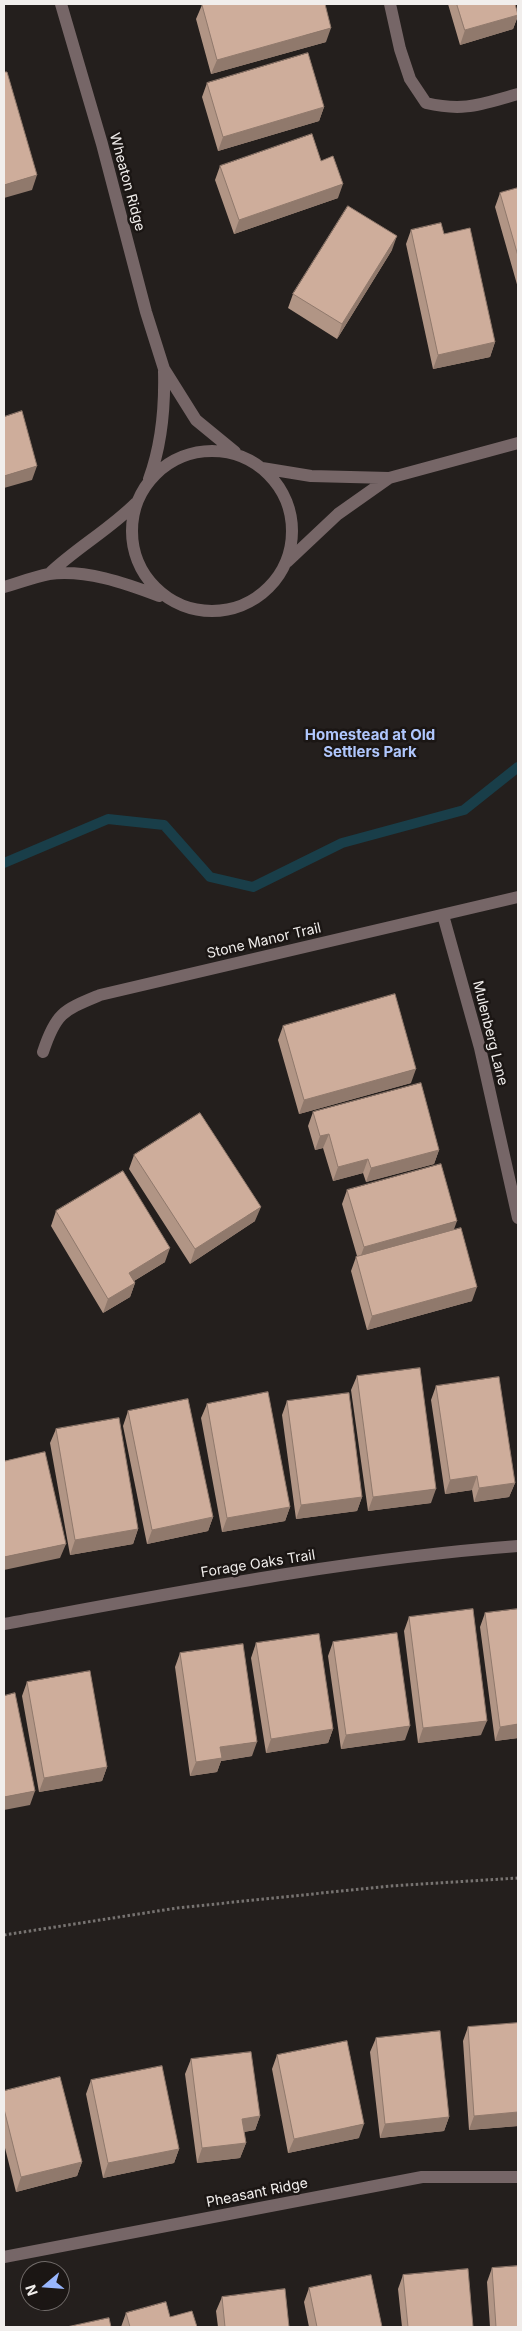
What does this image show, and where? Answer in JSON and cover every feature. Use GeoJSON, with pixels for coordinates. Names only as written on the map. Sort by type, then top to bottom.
{"type":"FeatureCollection","features":[{"type":"Feature","properties":{"kind":"street","name":"Wheaton Ridge"},"geometry":{"type":"LineString","coordinates":[[61,4],[102,144],[146,312],[164,369],[196,420],[214,437],[239,455]]}},
{"type":"Feature","properties":{"kind":"street"},"geometry":{"type":"LineString","coordinates":[[390,4],[400,49],[410,79],[426,103],[449,108],[472,107],[518,94]]}},
{"type":"Feature","properties":{"kind":"street","name":"Wheaton Ridge"},"geometry":{"type":"LineString","coordinates":[[147,483],[158,453],[165,403],[164,369]]}},
{"type":"Feature","properties":{"kind":"street"},"geometry":{"type":"LineString","coordinates":[[262,468],[311,476],[389,478],[518,443]]}},
{"type":"Feature","properties":{"kind":"street"},"geometry":{"type":"LineString","coordinates":[[49,574],[70,554],[120,519],[136,503],[147,483],[166,465],[188,454],[214,450],[239,455],[262,468],[279,486],[290,510],[293,536],[287,562]]}},
{"type":"Feature","properties":{"kind":"street"},"geometry":{"type":"LineString","coordinates":[[4,587],[49,574],[76,573],[142,590],[198,611],[225,612],[251,603],[273,586],[287,562],[338,514],[389,478]]}},
{"type":"Feature","properties":{"kind":"street"},"geometry":{"type":"LineString","coordinates":[[136,503],[131,534],[139,560],[151,584],[172,602]]}},
{"type":"Feature","properties":{"kind":"street","name":"Stone Manor Trail"},"geometry":{"type":"LineString","coordinates":[[43,1052],[54,1025],[66,1010],[100,995],[518,897]]}},
{"type":"Feature","properties":{"kind":"street","name":"Mulenberg Lane"},"geometry":{"type":"LineString","coordinates":[[443,915],[480,1048],[518,1218]]}},
{"type":"Feature","properties":{"kind":"street","name":"Forage Oaks Trail"},"geometry":{"type":"LineString","coordinates":[[4,1624],[336,1566],[459,1550],[518,1546]]}},
{"type":"Feature","properties":{"kind":"street","name":"Pheasant Ridge"},"geometry":{"type":"LineString","coordinates":[[4,2257],[422,2177],[518,2177]]}},
{"type":"Feature","properties":{"kind":"path"},"geometry":{"type":"LineString","coordinates":[[4,1935],[176,1908],[390,1886],[518,1878]]}},
{"type":"Feature","properties":{"kind":"building"},"geometry":{"type":"Polygon","coordinates":[[[325,4],[331,28],[217,60],[202,5],[325,4]]]}},
{"type":"Feature","properties":{"kind":"building"},"geometry":{"type":"Polygon","coordinates":[[[457,4],[515,4],[518,15],[465,30],[457,4]]]}},
{"type":"Feature","properties":{"kind":"building"},"geometry":{"type":"Polygon","coordinates":[[[308,53],[324,107],[223,137],[207,83],[308,53]]]}},
{"type":"Feature","properties":{"kind":"building"},"geometry":{"type":"Polygon","coordinates":[[[4,72],[7,72],[37,175],[4,185],[4,72]]]}},
{"type":"Feature","properties":{"kind":"building"},"geometry":{"type":"Polygon","coordinates":[[[312,134],[321,161],[333,156],[343,184],[239,220],[220,166],[312,134]]]}},
{"type":"Feature","properties":{"kind":"building"},"geometry":{"type":"Polygon","coordinates":[[[518,188],[518,256],[500,193],[518,188]]]}},
{"type":"Feature","properties":{"kind":"building"},"geometry":{"type":"Polygon","coordinates":[[[348,206],[397,236],[342,324],[293,294],[348,206]]]}},
{"type":"Feature","properties":{"kind":"building"},"geometry":{"type":"Polygon","coordinates":[[[441,223],[444,234],[470,228],[495,342],[438,355],[411,230],[441,223]]]}},
{"type":"Feature","properties":{"kind":"building"},"geometry":{"type":"Polygon","coordinates":[[[22,411],[37,466],[4,476],[4,417],[22,411]]]}},
{"type":"Feature","properties":{"kind":"building"},"geometry":{"type":"Polygon","coordinates":[[[395,994],[416,1069],[304,1100],[283,1026],[395,994]]]}},
{"type":"Feature","properties":{"kind":"building"},"geometry":{"type":"Polygon","coordinates":[[[421,1083],[439,1150],[371,1168],[368,1159],[338,1167],[329,1134],[320,1136],[313,1112],[421,1083]]]}},
{"type":"Feature","properties":{"kind":"building"},"geometry":{"type":"Polygon","coordinates":[[[200,1113],[261,1207],[195,1249],[134,1155],[200,1113]]]}},
{"type":"Feature","properties":{"kind":"building"},"geometry":{"type":"Polygon","coordinates":[[[441,1164],[457,1221],[364,1247],[347,1190],[441,1164]]]}},
{"type":"Feature","properties":{"kind":"building"},"geometry":{"type":"Polygon","coordinates":[[[123,1171],[170,1248],[129,1273],[135,1283],[108,1299],[56,1211],[123,1171]]]}},
{"type":"Feature","properties":{"kind":"building"},"geometry":{"type":"Polygon","coordinates":[[[461,1228],[477,1287],[372,1316],[356,1257],[461,1228]]]}},
{"type":"Feature","properties":{"kind":"building"},"geometry":{"type":"Polygon","coordinates":[[[420,1368],[436,1489],[373,1497],[357,1376],[420,1368]]]}},
{"type":"Feature","properties":{"kind":"building"},"geometry":{"type":"Polygon","coordinates":[[[499,1377],[515,1483],[479,1488],[477,1476],[450,1480],[436,1386],[499,1377]]]}},
{"type":"Feature","properties":{"kind":"building"},"geometry":{"type":"Polygon","coordinates":[[[268,1392],[290,1507],[227,1518],[207,1404],[268,1392]]]}},
{"type":"Feature","properties":{"kind":"building"},"geometry":{"type":"Polygon","coordinates":[[[349,1393],[362,1497],[301,1505],[287,1401],[349,1393]]]}},
{"type":"Feature","properties":{"kind":"building"},"geometry":{"type":"Polygon","coordinates":[[[188,1399],[213,1517],[152,1530],[128,1411],[188,1399]]]}},
{"type":"Feature","properties":{"kind":"building"},"geometry":{"type":"Polygon","coordinates":[[[119,1418],[138,1529],[75,1540],[56,1429],[119,1418]]]}},
{"type":"Feature","properties":{"kind":"building"},"geometry":{"type":"Polygon","coordinates":[[[45,1452],[66,1544],[4,1557],[4,1461],[45,1452]]]}},
{"type":"Feature","properties":{"kind":"building"},"geometry":{"type":"Polygon","coordinates":[[[473,1609],[487,1721],[423,1728],[409,1617],[473,1609]]]}},
{"type":"Feature","properties":{"kind":"building"},"geometry":{"type":"Polygon","coordinates":[[[518,1609],[518,1724],[500,1727],[485,1613],[518,1609]]]}},
{"type":"Feature","properties":{"kind":"building"},"geometry":{"type":"Polygon","coordinates":[[[397,1633],[410,1726],[346,1735],[333,1642],[397,1633]]]}},
{"type":"Feature","properties":{"kind":"building"},"geometry":{"type":"Polygon","coordinates":[[[319,1634],[333,1729],[271,1739],[256,1643],[319,1634]]]}},
{"type":"Feature","properties":{"kind":"building"},"geometry":{"type":"Polygon","coordinates":[[[243,1644],[257,1742],[220,1747],[222,1758],[196,1762],[180,1653],[243,1644]]]}},
{"type":"Feature","properties":{"kind":"building"},"geometry":{"type":"Polygon","coordinates":[[[90,1671],[107,1767],[44,1778],[27,1682],[90,1671]]]}},
{"type":"Feature","properties":{"kind":"building"},"geometry":{"type":"Polygon","coordinates":[[[15,1693],[35,1791],[4,1797],[4,1696],[15,1693]]]}},
{"type":"Feature","properties":{"kind":"building"},"geometry":{"type":"Polygon","coordinates":[[[518,2023],[518,2112],[474,2116],[468,2027],[518,2023]]]}},
{"type":"Feature","properties":{"kind":"building"},"geometry":{"type":"Polygon","coordinates":[[[440,2031],[449,2117],[385,2124],[376,2038],[440,2031]]]}},
{"type":"Feature","properties":{"kind":"building"},"geometry":{"type":"Polygon","coordinates":[[[347,2041],[364,2124],[294,2139],[277,2055],[347,2041]]]}},
{"type":"Feature","properties":{"kind":"building"},"geometry":{"type":"Polygon","coordinates":[[[251,2052],[260,2116],[242,2119],[246,2143],[202,2148],[191,2059],[251,2052]]]}},
{"type":"Feature","properties":{"kind":"building"},"geometry":{"type":"Polygon","coordinates":[[[162,2066],[179,2149],[108,2163],[91,2080],[162,2066]]]}},
{"type":"Feature","properties":{"kind":"building"},"geometry":{"type":"Polygon","coordinates":[[[60,2077],[82,2162],[21,2177],[4,2109],[4,2091],[60,2077]]]}},
{"type":"Feature","properties":{"kind":"building"},"geometry":{"type":"Polygon","coordinates":[[[518,2266],[518,2327],[496,2327],[492,2268],[518,2266]]]}},
{"type":"Feature","properties":{"kind":"building"},"geometry":{"type":"Polygon","coordinates":[[[468,2269],[473,2327],[408,2327],[403,2275],[468,2269]]]}},
{"type":"Feature","properties":{"kind":"building"},"geometry":{"type":"Polygon","coordinates":[[[371,2275],[382,2327],[317,2327],[309,2288],[371,2275]]]}},
{"type":"Feature","properties":{"kind":"building"},"geometry":{"type":"Polygon","coordinates":[[[285,2289],[289,2327],[225,2327],[222,2297],[285,2289]]]}},
{"type":"Feature","properties":{"kind":"building"},"geometry":{"type":"Polygon","coordinates":[[[166,2302],[170,2317],[192,2311],[197,2327],[130,2327],[126,2313],[166,2302]]]}},
{"type":"Feature","properties":{"kind":"building"},"geometry":{"type":"Polygon","coordinates":[[[109,2318],[111,2327],[67,2327],[109,2318]]]}},
{"type":"Feature","properties":{"kind":"waterway"},"geometry":{"type":"LineString","coordinates":[[4,863],[108,819],[164,825],[210,877],[253,887],[342,843],[464,810],[518,767]]}},
{"type":"Feature","properties":{"kind":"district","name":"Homestead at Old Settlers Park"},"geometry":{"type":"Point","coordinates":[370,744]}}]}
